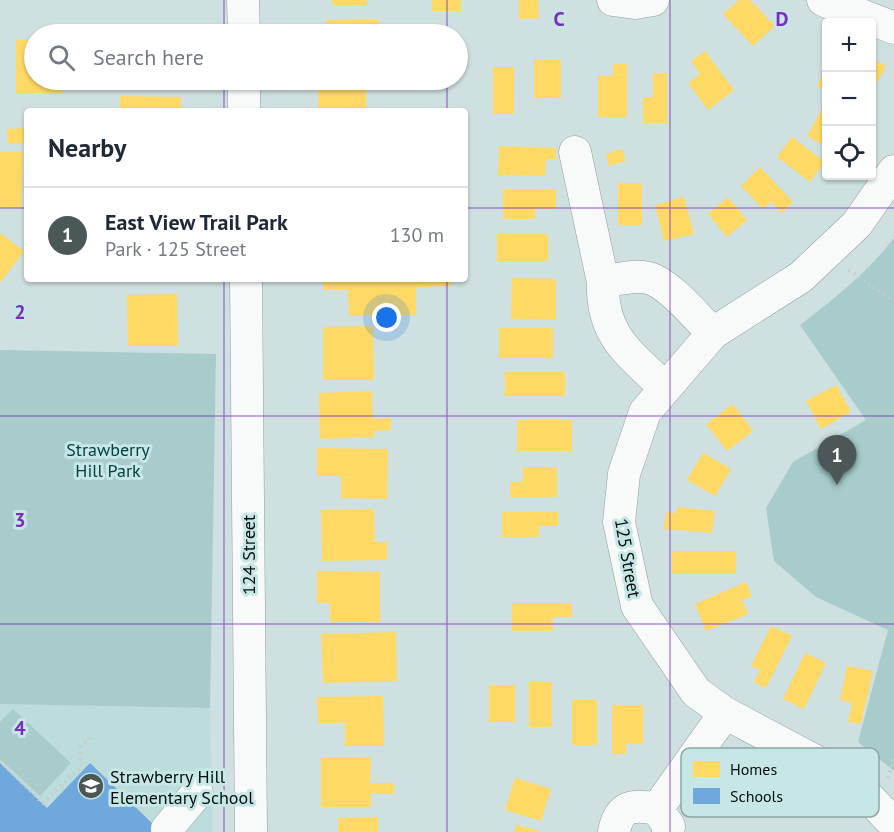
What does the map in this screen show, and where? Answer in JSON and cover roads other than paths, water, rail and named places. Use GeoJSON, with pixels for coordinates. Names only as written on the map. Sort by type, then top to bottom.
{"type":"FeatureCollection","features":[{"type":"Feature","properties":{"kind":"street"},"geometry":{"type":"LineString","coordinates":[[243,0],[244,24]]}},
{"type":"Feature","properties":{"kind":"street"},"geometry":{"type":"LineString","coordinates":[[613,0],[635,3],[653,0]]}},
{"type":"Feature","properties":{"kind":"street"},"geometry":{"type":"LineString","coordinates":[[823,0],[894,28]]}},
{"type":"Feature","properties":{"kind":"street"},"geometry":{"type":"LineString","coordinates":[[244,90],[244,108]]}},
{"type":"Feature","properties":{"kind":"street"},"geometry":{"type":"LineString","coordinates":[[575,152],[603,282],[603,300],[608,320],[624,350],[665,388]]}},
{"type":"Feature","properties":{"kind":"street","name":"125 Street"},"geometry":{"type":"LineString","coordinates":[[791,748],[725,713],[696,692],[636,606],[619,522],[624,474],[645,412],[713,333],[801,277],[857,224],[894,171]]}},
{"type":"Feature","properties":{"kind":"street"},"geometry":{"type":"LineString","coordinates":[[603,282],[637,277],[653,279],[670,291],[713,333]]}},
{"type":"Feature","properties":{"kind":"street","name":"124 Street"},"geometry":{"type":"LineString","coordinates":[[246,282],[251,832]]}},
{"type":"Feature","properties":{"kind":"street"},"geometry":{"type":"LineString","coordinates":[[705,748],[725,713]]}},
{"type":"Feature","properties":{"kind":"street"},"geometry":{"type":"LineString","coordinates":[[614,832],[616,822],[624,810],[638,805],[663,820],[681,789]]}},
{"type":"Feature","properties":{"kind":"street"},"geometry":{"type":"LineString","coordinates":[[167,829],[197,793]]}},
{"type":"Feature","properties":{"kind":"street","name":"125 Street"},"geometry":{"type":"LineString","coordinates":[[879,808],[894,824]]}},
{"type":"Feature","properties":{"kind":"place","name":"East View Trail Park"},"geometry":{"type":"Point","coordinates":[837,485]}},
{"type":"Feature","properties":{"kind":"place","name":"Strawberry Hill Elementary School"},"geometry":{"type":"Point","coordinates":[91,786]}},
{"type":"Feature","properties":{"kind":"park label","name":"Strawberry Hill Park"},"geometry":{"type":"Point","coordinates":[108,459]}}]}
